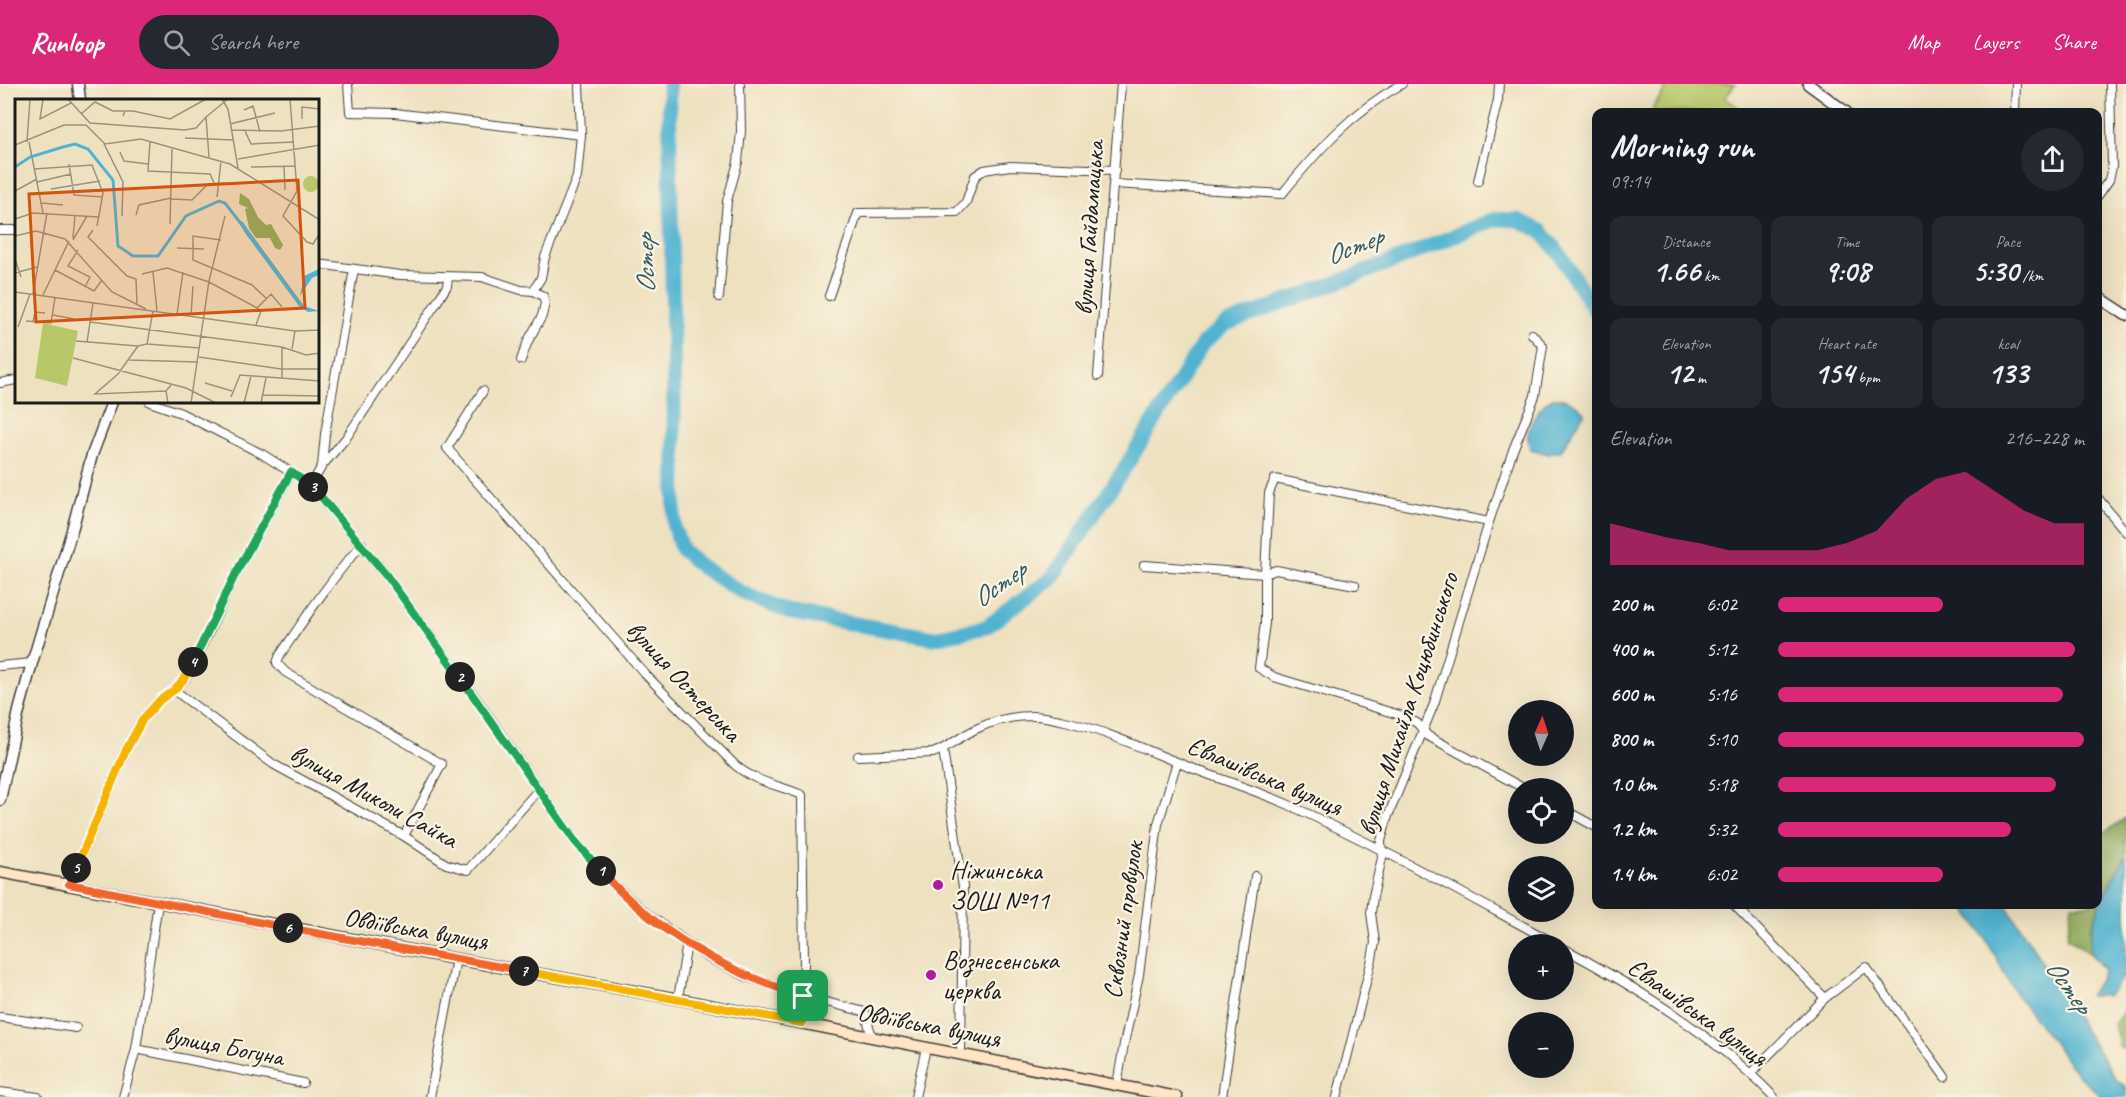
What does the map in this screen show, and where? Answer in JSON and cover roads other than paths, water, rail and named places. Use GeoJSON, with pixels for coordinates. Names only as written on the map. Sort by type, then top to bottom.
{"type":"FeatureCollection","features":[{"type":"Feature","properties":{"kind":"main road","name":"Овдіївська вулиця"},"geometry":{"type":"LineString","coordinates":[[0,873],[678,999],[1177,1097]]}},
{"type":"Feature","properties":{"kind":"street"},"geometry":{"type":"LineString","coordinates":[[78,84],[80,99]]}},
{"type":"Feature","properties":{"kind":"street"},"geometry":{"type":"LineString","coordinates":[[348,84],[350,112],[396,113],[581,135]]}},
{"type":"Feature","properties":{"kind":"street"},"geometry":{"type":"LineString","coordinates":[[533,291],[541,278],[545,257],[576,177],[581,135],[579,84]]}},
{"type":"Feature","properties":{"kind":"street"},"geometry":{"type":"LineString","coordinates":[[719,297],[727,201],[738,162],[741,131],[740,84]]}},
{"type":"Feature","properties":{"kind":"street","name":"вулиця Гайдамацька"},"geometry":{"type":"LineString","coordinates":[[1098,376],[1121,84]]}},
{"type":"Feature","properties":{"kind":"street"},"geometry":{"type":"LineString","coordinates":[[1114,184],[1282,194],[1337,131],[1360,111],[1402,84]]}},
{"type":"Feature","properties":{"kind":"street"},"geometry":{"type":"LineString","coordinates":[[1478,181],[1498,100],[1499,84]]}},
{"type":"Feature","properties":{"kind":"street"},"geometry":{"type":"LineString","coordinates":[[1808,84],[1841,108]]}},
{"type":"Feature","properties":{"kind":"street"},"geometry":{"type":"LineString","coordinates":[[2015,108],[2016,84]]}},
{"type":"Feature","properties":{"kind":"street"},"geometry":{"type":"LineString","coordinates":[[2102,190],[2109,180],[2112,167],[2110,84]]}},
{"type":"Feature","properties":{"kind":"street"},"geometry":{"type":"LineString","coordinates":[[829,296],[858,213],[957,212],[966,202],[975,176],[984,170],[1010,166],[1115,170]]}},
{"type":"Feature","properties":{"kind":"street"},"geometry":{"type":"LineString","coordinates":[[320,264],[400,275],[482,277],[521,290],[533,291],[543,296],[545,303],[542,316],[528,341],[521,360]]}},
{"type":"Feature","properties":{"kind":"street"},"geometry":{"type":"LineString","coordinates":[[322,466],[325,434],[354,269]]}},
{"type":"Feature","properties":{"kind":"street"},"geometry":{"type":"LineString","coordinates":[[311,484],[322,466],[346,438],[431,312],[447,286],[448,277]]}},
{"type":"Feature","properties":{"kind":"street"},"geometry":{"type":"LineString","coordinates":[[2102,299],[2126,315]]}},
{"type":"Feature","properties":{"kind":"street","name":"вулиця Михайла Коцюбинського"},"geometry":{"type":"LineString","coordinates":[[1336,1097],[1375,942],[1371,914],[1382,852],[1381,841],[1388,816],[1434,704],[1489,522],[1513,450],[1535,396],[1543,346],[1532,334]]}},
{"type":"Feature","properties":{"kind":"street"},"geometry":{"type":"LineString","coordinates":[[0,383],[15,380]]}},
{"type":"Feature","properties":{"kind":"street","name":"вулиця Остерська"},"geometry":{"type":"LineString","coordinates":[[483,391],[447,448],[645,674],[735,765],[748,776],[761,782],[802,795],[802,1023]]}},
{"type":"Feature","properties":{"kind":"street"},"geometry":{"type":"LineString","coordinates":[[0,800],[18,711],[92,455],[111,404]]}},
{"type":"Feature","properties":{"kind":"street"},"geometry":{"type":"LineString","coordinates":[[156,404],[181,413],[262,453],[311,484],[362,544],[483,708],[574,840],[614,885],[687,944],[707,957],[745,976],[803,996],[866,1012],[872,1037]]}},
{"type":"Feature","properties":{"kind":"street"},"geometry":{"type":"LineString","coordinates":[[69,884],[126,750],[143,719],[160,700],[174,690],[190,669],[234,577],[291,472]]}},
{"type":"Feature","properties":{"kind":"street"},"geometry":{"type":"LineString","coordinates":[[1489,522],[1275,479],[1269,493],[1265,623],[1259,668],[1274,677],[1403,716],[1417,723],[1428,736],[1508,780]]}},
{"type":"Feature","properties":{"kind":"street"},"geometry":{"type":"LineString","coordinates":[[2102,503],[2126,532]]}},
{"type":"Feature","properties":{"kind":"street"},"geometry":{"type":"LineString","coordinates":[[362,544],[319,598],[280,655],[277,663],[285,672],[442,764],[404,836]]}},
{"type":"Feature","properties":{"kind":"street"},"geometry":{"type":"LineString","coordinates":[[1144,565],[1265,574],[1276,570],[1355,585]]}},
{"type":"Feature","properties":{"kind":"street"},"geometry":{"type":"LineString","coordinates":[[0,666],[32,663]]}},
{"type":"Feature","properties":{"kind":"street","name":"вулиця Миколи Сайка"},"geometry":{"type":"LineString","coordinates":[[174,690],[273,764],[404,836],[446,864],[468,870],[539,789]]}},
{"type":"Feature","properties":{"kind":"street","name":"Євлашівська вулиця"},"geometry":{"type":"LineString","coordinates":[[858,756],[933,753],[976,729],[1017,717],[1037,716],[1095,729],[1253,789],[1382,852],[1537,934]]}},
{"type":"Feature","properties":{"kind":"street"},"geometry":{"type":"LineString","coordinates":[[943,749],[963,887],[961,1054]]}},
{"type":"Feature","properties":{"kind":"street","name":"Сквозний провулок"},"geometry":{"type":"LineString","coordinates":[[1117,1085],[1139,975],[1158,824],[1177,762]]}},
{"type":"Feature","properties":{"kind":"street"},"geometry":{"type":"LineString","coordinates":[[1574,815],[1592,825]]}},
{"type":"Feature","properties":{"kind":"street"},"geometry":{"type":"LineString","coordinates":[[1222,1097],[1255,876]]}},
{"type":"Feature","properties":{"kind":"street"},"geometry":{"type":"LineString","coordinates":[[123,1097],[136,1050],[158,903]]}},
{"type":"Feature","properties":{"kind":"street"},"geometry":{"type":"LineString","coordinates":[[1738,909],[1825,998]]}},
{"type":"Feature","properties":{"kind":"street"},"geometry":{"type":"LineString","coordinates":[[678,999],[687,944]]}},
{"type":"Feature","properties":{"kind":"street","name":"Євлашівська вулиця"},"geometry":{"type":"LineString","coordinates":[[1574,954],[1600,968],[1699,1032],[1751,1072],[1774,1097]]}},
{"type":"Feature","properties":{"kind":"street"},"geometry":{"type":"LineString","coordinates":[[430,1097],[456,959]]}},
{"type":"Feature","properties":{"kind":"street"},"geometry":{"type":"LineString","coordinates":[[1751,1072],[1825,998],[1866,967],[1945,1077]]}},
{"type":"Feature","properties":{"kind":"street"},"geometry":{"type":"LineString","coordinates":[[0,1017],[76,1028]]}},
{"type":"Feature","properties":{"kind":"street"},"geometry":{"type":"LineString","coordinates":[[915,1097],[926,1048]]}},
{"type":"Feature","properties":{"kind":"street","name":"вулиця Богуна"},"geometry":{"type":"LineString","coordinates":[[136,1050],[303,1083]]}},
{"type":"Feature","properties":{"kind":"street"},"geometry":{"type":"LineString","coordinates":[[0,1092],[38,1097]]}},
{"type":"Feature","properties":{"kind":"water"},"geometry":{"type":"Polygon","coordinates":[[[1553,398],[1570,402],[1585,412],[1561,451],[1549,454],[1531,449],[1528,435],[1537,413],[1553,398]]]}},
{"type":"Feature","properties":{"kind":"water"},"geometry":{"type":"Polygon","coordinates":[[[2126,856],[2126,974],[2107,996],[2089,996],[2105,971],[2093,956],[2090,946],[2091,933],[2099,909],[2102,909],[2102,901],[2126,856]]]}},
{"type":"Feature","properties":{"kind":"water","name":"Остер"},"geometry":{"type":"Polygon","coordinates":[[[1966,909],[2009,909],[2117,1081],[2126,1087],[2126,1097],[2102,1097],[2078,1075],[2016,994],[1985,938],[1966,909]]]}},
{"type":"Feature","properties":{"kind":"waterway","name":"Остер"},"geometry":{"type":"LineString","coordinates":[[669,84],[674,528],[682,550],[700,566],[742,593],[788,612],[934,638],[986,627],[1052,578],[1203,343],[1226,324],[1399,259],[1495,219],[1518,220],[1541,231],[1559,253],[1592,307]]}},
{"type":"Feature","properties":{"kind":"place","name":"Ніжинська ЗОШ №11"},"geometry":{"type":"Point","coordinates":[938,885]}},
{"type":"Feature","properties":{"kind":"place","name":"Вознесенська церква"},"geometry":{"type":"Point","coordinates":[931,975]}}]}
